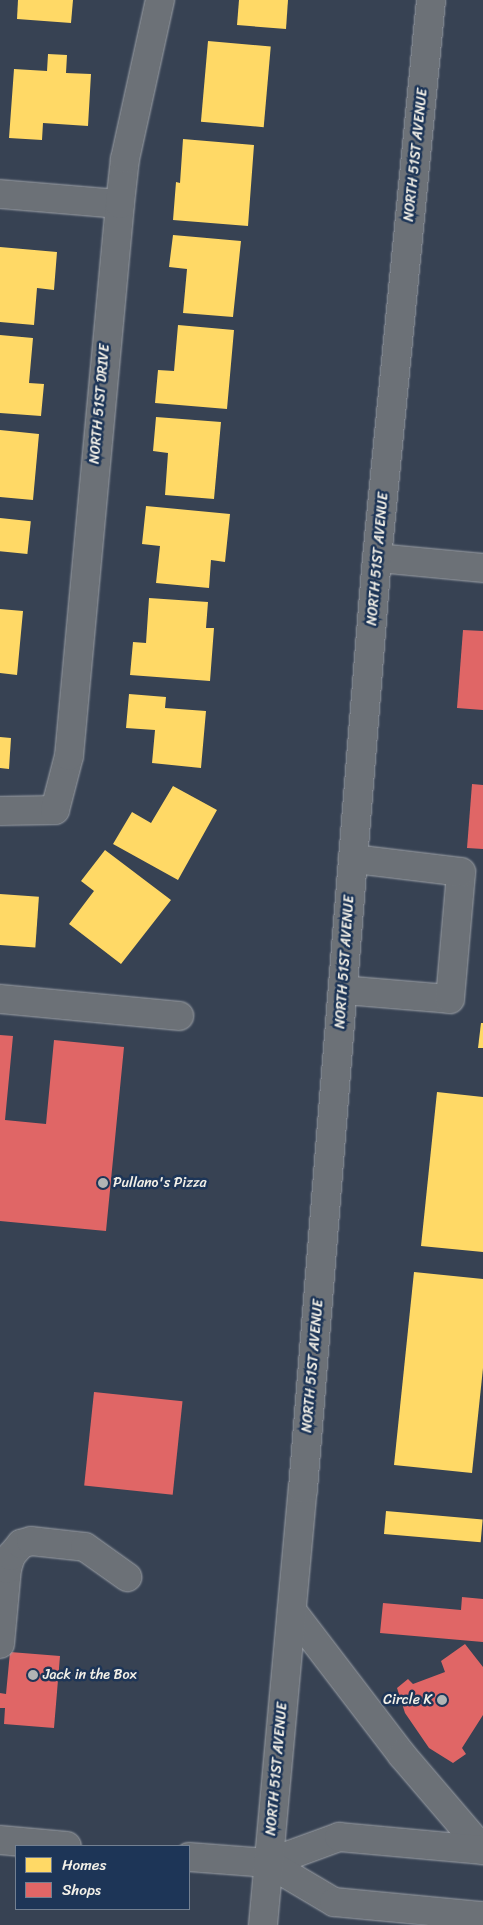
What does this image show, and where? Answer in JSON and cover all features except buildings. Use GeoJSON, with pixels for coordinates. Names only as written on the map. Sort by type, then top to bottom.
{"type":"FeatureCollection","features":[{"type":"Feature","properties":{"kind":"main road","name":"NORTH 51ST DRIVE"},"geometry":{"type":"LineString","coordinates":[[0,811],[55,810],[69,756],[125,159],[160,0]]}},
{"type":"Feature","properties":{"kind":"main road","name":"NORTH 51ST AVENUE"},"geometry":{"type":"LineString","coordinates":[[263,1925],[292,1611],[377,558],[431,0]]}},
{"type":"Feature","properties":{"kind":"main road"},"geometry":{"type":"LineString","coordinates":[[0,194],[120,204]]}},
{"type":"Feature","properties":{"kind":"main road"},"geometry":{"type":"LineString","coordinates":[[377,558],[483,568]]}},
{"type":"Feature","properties":{"kind":"main road"},"geometry":{"type":"LineString","coordinates":[[343,990],[450,999],[461,872],[353,860]]}},
{"type":"Feature","properties":{"kind":"main road"},"geometry":{"type":"LineString","coordinates":[[0,999],[180,1016]]}},
{"type":"Feature","properties":{"kind":"main road"},"geometry":{"type":"LineString","coordinates":[[0,1644],[7,1569],[11,1556],[21,1544],[31,1541],[85,1546],[127,1578]]}},
{"type":"Feature","properties":{"kind":"main road"},"geometry":{"type":"LineString","coordinates":[[292,1611],[402,1756],[483,1850]]}},
{"type":"Feature","properties":{"kind":"main road"},"geometry":{"type":"LineString","coordinates":[[190,1857],[268,1863],[339,1837],[483,1850]]}},
{"type":"Feature","properties":{"kind":"main road"},"geometry":{"type":"LineString","coordinates":[[0,1840],[55,1845]]}},
{"type":"Feature","properties":{"kind":"main road"},"geometry":{"type":"LineString","coordinates":[[268,1863],[334,1902],[483,1916]]}},
{"type":"Feature","properties":{"kind":"place","name":"Pullano's Pizza"},"geometry":{"type":"Point","coordinates":[103,1183]}},
{"type":"Feature","properties":{"kind":"place","name":"Jack in the Box"},"geometry":{"type":"Point","coordinates":[33,1675]}},
{"type":"Feature","properties":{"kind":"place","name":"Circle K"},"geometry":{"type":"Point","coordinates":[442,1700]}}]}
